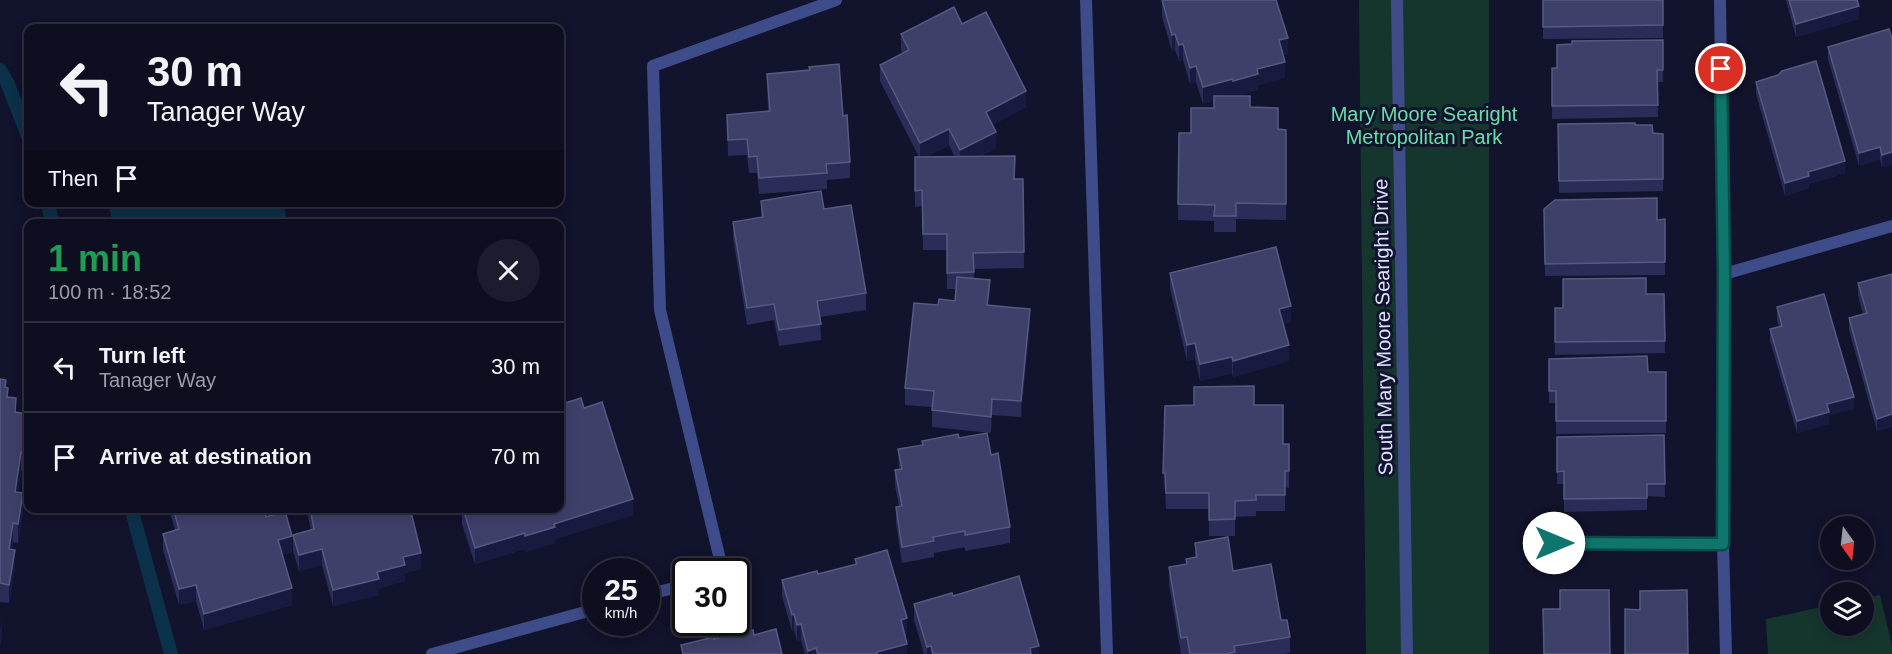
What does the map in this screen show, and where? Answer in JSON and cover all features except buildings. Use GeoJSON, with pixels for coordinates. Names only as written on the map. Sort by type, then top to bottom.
{"type":"FeatureCollection","features":[{"type":"Feature","properties":{"kind":"street"},"geometry":{"type":"LineString","coordinates":[[720,558],[660,310],[653,66],[836,0]]}},
{"type":"Feature","properties":{"kind":"street"},"geometry":{"type":"LineString","coordinates":[[1086,0],[1107,654]]}},
{"type":"Feature","properties":{"kind":"street","name":"South Mary Moore Searight Drive"},"geometry":{"type":"LineString","coordinates":[[1397,0],[1407,654]]}},
{"type":"Feature","properties":{"kind":"street"},"geometry":{"type":"LineString","coordinates":[[1720,0],[1724,274],[1723,544],[1726,654]]}},
{"type":"Feature","properties":{"kind":"street"},"geometry":{"type":"LineString","coordinates":[[1724,274],[1892,226]]}},
{"type":"Feature","properties":{"kind":"street"},"geometry":{"type":"LineString","coordinates":[[1554,543],[1723,544]]}},
{"type":"Feature","properties":{"kind":"street"},"geometry":{"type":"LineString","coordinates":[[432,654],[582,613]]}},
{"type":"Feature","properties":{"kind":"green space","name":"Mary Moore Searight Metropolitan Park"},"geometry":{"type":"Polygon","coordinates":[[[1359,0],[1489,0],[1489,654],[1366,654],[1359,0]]]}},
{"type":"Feature","properties":{"kind":"green space"},"geometry":{"type":"Polygon","coordinates":[[[1880,595],[1892,654],[1768,654],[1766,619],[1820,607],[1820,636],[1874,636],[1874,596],[1880,595]]]}},
{"type":"Feature","properties":{"kind":"water"},"geometry":{"type":"Polygon","coordinates":[[[109,207],[284,207],[287,219],[112,219],[109,207]]]}},
{"type":"Feature","properties":{"kind":"waterway"},"geometry":{"type":"LineString","coordinates":[[0,70],[24,126]]}},
{"type":"Feature","properties":{"kind":"waterway"},"geometry":{"type":"LineString","coordinates":[[48,207],[52,219]]}},
{"type":"Feature","properties":{"kind":"waterway"},"geometry":{"type":"LineString","coordinates":[[132,513],[171,654]]}},
{"type":"Feature","properties":{"kind":"route"},"geometry":{"type":"LineString","coordinates":[[1554,543],[1723,544],[1724,274],[1721,69]]}}]}
